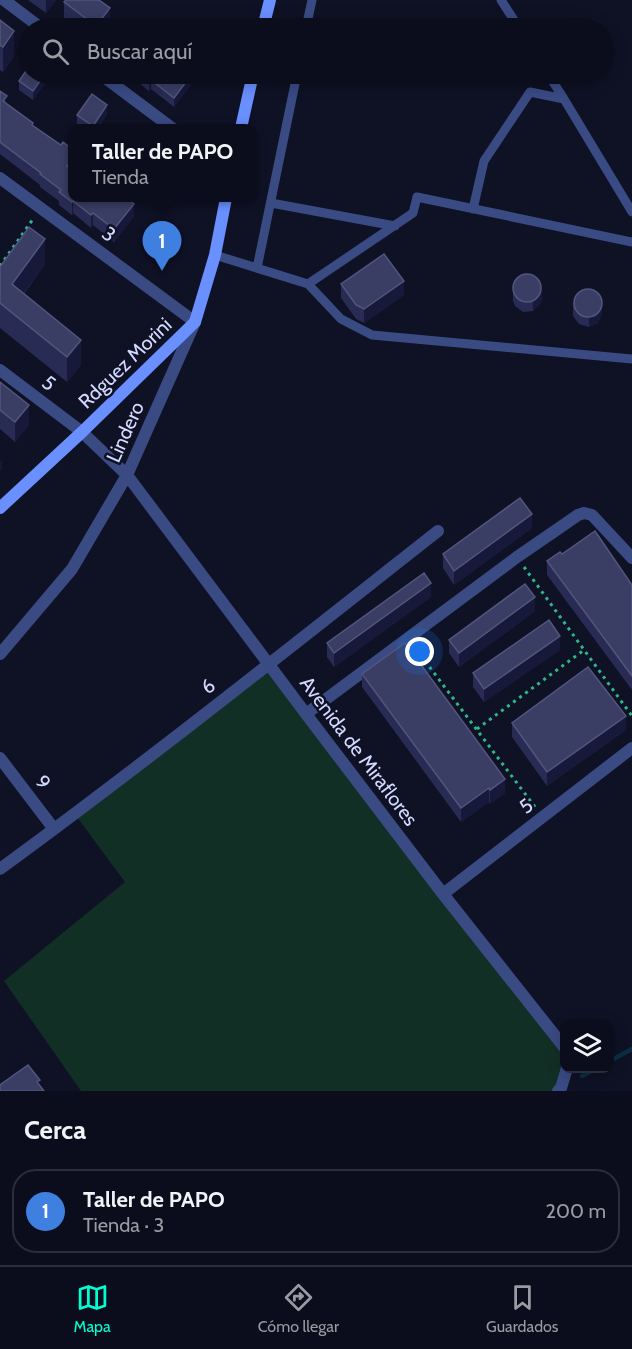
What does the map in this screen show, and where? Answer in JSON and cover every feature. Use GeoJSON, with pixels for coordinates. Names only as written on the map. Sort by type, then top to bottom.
{"type":"FeatureCollection","features":[{"type":"Feature","properties":{"kind":"street"},"geometry":{"type":"LineString","coordinates":[[4,0],[28,18]]}},
{"type":"Feature","properties":{"kind":"street"},"geometry":{"type":"LineString","coordinates":[[266,18],[270,0]]}},
{"type":"Feature","properties":{"kind":"street"},"geometry":{"type":"LineString","coordinates":[[113,84],[165,124]]}},
{"type":"Feature","properties":{"kind":"street"},"geometry":{"type":"LineString","coordinates":[[242,124],[251,84]]}},
{"type":"Feature","properties":{"kind":"street","name":"3"},"geometry":{"type":"LineString","coordinates":[[0,178],[195,322]]}},
{"type":"Feature","properties":{"kind":"street","name":"Lindero"},"geometry":{"type":"LineString","coordinates":[[0,654],[72,569],[128,475],[195,322],[215,255],[225,202]]}},
{"type":"Feature","properties":{"kind":"street","name":"Rdguez Morini"},"geometry":{"type":"LineString","coordinates":[[0,508],[195,322]]}},
{"type":"Feature","properties":{"kind":"street","name":"5"},"geometry":{"type":"LineString","coordinates":[[0,370],[82,432],[128,475]]}},
{"type":"Feature","properties":{"kind":"street","name":"Avenida de Miraflores"},"geometry":{"type":"LineString","coordinates":[[128,475],[443,894],[560,1042]]}},
{"type":"Feature","properties":{"kind":"street"},"geometry":{"type":"LineString","coordinates":[[306,714],[578,514],[592,515],[632,558]]}},
{"type":"Feature","properties":{"kind":"street","name":"6"},"geometry":{"type":"LineString","coordinates":[[0,869],[269,664],[438,531]]}},
{"type":"Feature","properties":{"kind":"street","name":"5"},"geometry":{"type":"LineString","coordinates":[[443,894],[631,751]]}},
{"type":"Feature","properties":{"kind":"street","name":"9"},"geometry":{"type":"LineString","coordinates":[[0,758],[54,829]]}},
{"type":"Feature","properties":{"kind":"street"},"geometry":{"type":"LineString","coordinates":[[558,1091],[561,1089],[566,1073]]}},
{"type":"Feature","properties":{"kind":"lane"},"geometry":{"type":"LineString","coordinates":[[308,18],[312,0]]}},
{"type":"Feature","properties":{"kind":"lane"},"geometry":{"type":"LineString","coordinates":[[501,0],[513,18]]}},
{"type":"Feature","properties":{"kind":"lane"},"geometry":{"type":"LineString","coordinates":[[257,268],[295,84]]}},
{"type":"Feature","properties":{"kind":"lane"},"geometry":{"type":"LineString","coordinates":[[554,84],[632,212]]}},
{"type":"Feature","properties":{"kind":"lane"},"geometry":{"type":"LineString","coordinates":[[473,208],[484,161],[530,92],[564,99]]}},
{"type":"Feature","properties":{"kind":"lane"},"geometry":{"type":"LineString","coordinates":[[308,284],[413,213],[417,197],[632,242]]}},
{"type":"Feature","properties":{"kind":"lane"},"geometry":{"type":"LineString","coordinates":[[271,202],[395,226]]}},
{"type":"Feature","properties":{"kind":"lane"},"geometry":{"type":"LineString","coordinates":[[215,255],[308,284],[341,319],[372,335],[632,359]]}},
{"type":"Feature","properties":{"kind":"path"},"geometry":{"type":"LineString","coordinates":[[0,266],[41,207]]}},
{"type":"Feature","properties":{"kind":"path"},"geometry":{"type":"LineString","coordinates":[[517,557],[632,716]]}},
{"type":"Feature","properties":{"kind":"path"},"geometry":{"type":"LineString","coordinates":[[408,638],[543,817]]}},
{"type":"Feature","properties":{"kind":"path"},"geometry":{"type":"LineString","coordinates":[[477,729],[584,650]]}},
{"type":"Feature","properties":{"kind":"green space"},"geometry":{"type":"Polygon","coordinates":[[[269,664],[560,1042],[560,1073],[563,1073],[558,1091],[81,1091],[4,981],[125,882],[74,813],[269,664]]]}},
{"type":"Feature","properties":{"kind":"building"},"geometry":{"type":"Polygon","coordinates":[[[66,0],[99,0],[110,8],[102,18],[85,18],[64,2],[66,0]]]}},
{"type":"Feature","properties":{"kind":"building"},"geometry":{"type":"Polygon","coordinates":[[[0,20],[14,31],[3,47],[0,45],[0,20]]]}},
{"type":"Feature","properties":{"kind":"building"},"geometry":{"type":"Polygon","coordinates":[[[23,84],[38,84],[33,91],[23,84]]]}},
{"type":"Feature","properties":{"kind":"building"},"geometry":{"type":"Polygon","coordinates":[[[156,84],[184,84],[174,98],[156,84]]]}},
{"type":"Feature","properties":{"kind":"building"},"geometry":{"type":"Polygon","coordinates":[[[0,91],[7,96],[3,101],[33,123],[32,125],[61,145],[63,142],[68,146],[68,199],[41,173],[0,142],[0,91]]]}},
{"type":"Feature","properties":{"kind":"building"},"geometry":{"type":"Polygon","coordinates":[[[92,94],[107,105],[94,124],[90,124],[77,115],[92,94]]]}},
{"type":"Feature","properties":{"kind":"building"},"geometry":{"type":"Polygon","coordinates":[[[74,202],[131,202],[134,204],[114,229],[93,213],[91,215],[74,202]]]}},
{"type":"Feature","properties":{"kind":"building"},"geometry":{"type":"Polygon","coordinates":[[[29,227],[45,239],[12,284],[81,340],[67,357],[0,303],[0,267],[29,227]]]}},
{"type":"Feature","properties":{"kind":"building"},"geometry":{"type":"Polygon","coordinates":[[[384,254],[404,281],[364,309],[356,305],[341,284],[384,254]]]}},
{"type":"Feature","properties":{"kind":"building"},"geometry":{"type":"Polygon","coordinates":[[[527,274],[537,278],[541,288],[537,298],[527,302],[517,298],[513,288],[517,278],[527,274]]]}},
{"type":"Feature","properties":{"kind":"building"},"geometry":{"type":"Polygon","coordinates":[[[588,289],[598,293],[602,303],[598,313],[588,317],[578,313],[574,303],[578,293],[588,289]]]}},
{"type":"Feature","properties":{"kind":"building"},"geometry":{"type":"Polygon","coordinates":[[[0,382],[29,405],[15,422],[0,410],[0,382]]]}},
{"type":"Feature","properties":{"kind":"building"},"geometry":{"type":"Polygon","coordinates":[[[520,498],[532,514],[454,571],[443,554],[520,498]]]}},
{"type":"Feature","properties":{"kind":"building"},"geometry":{"type":"Polygon","coordinates":[[[595,531],[632,585],[632,676],[547,561],[560,552],[562,554],[595,531]]]}},
{"type":"Feature","properties":{"kind":"building"},"geometry":{"type":"Polygon","coordinates":[[[424,573],[431,583],[334,653],[327,643],[424,573]]]}},
{"type":"Feature","properties":{"kind":"building"},"geometry":{"type":"Polygon","coordinates":[[[525,584],[535,597],[459,653],[449,640],[525,584]]]}},
{"type":"Feature","properties":{"kind":"building"},"geometry":{"type":"Polygon","coordinates":[[[549,620],[560,636],[484,689],[473,673],[549,620]]]}},
{"type":"Feature","properties":{"kind":"building"},"geometry":{"type":"Polygon","coordinates":[[[405,643],[505,779],[461,808],[362,674],[405,643]]]}},
{"type":"Feature","properties":{"kind":"building"},"geometry":{"type":"Polygon","coordinates":[[[588,667],[626,716],[547,772],[512,723],[588,667]]]}},
{"type":"Feature","properties":{"kind":"building"},"geometry":{"type":"Polygon","coordinates":[[[28,1065],[40,1080],[37,1082],[44,1091],[0,1091],[0,1085],[28,1065]]]}},
{"type":"Feature","properties":{"kind":"waterway"},"geometry":{"type":"LineString","coordinates":[[614,1059],[632,1049]]}},
{"type":"Feature","properties":{"kind":"waterway"},"geometry":{"type":"LineString","coordinates":[[582,1076],[588,1073]]}},
{"type":"Feature","properties":{"kind":"place","name":"Taller de PAPO"},"geometry":{"type":"Point","coordinates":[162,271]}}]}
